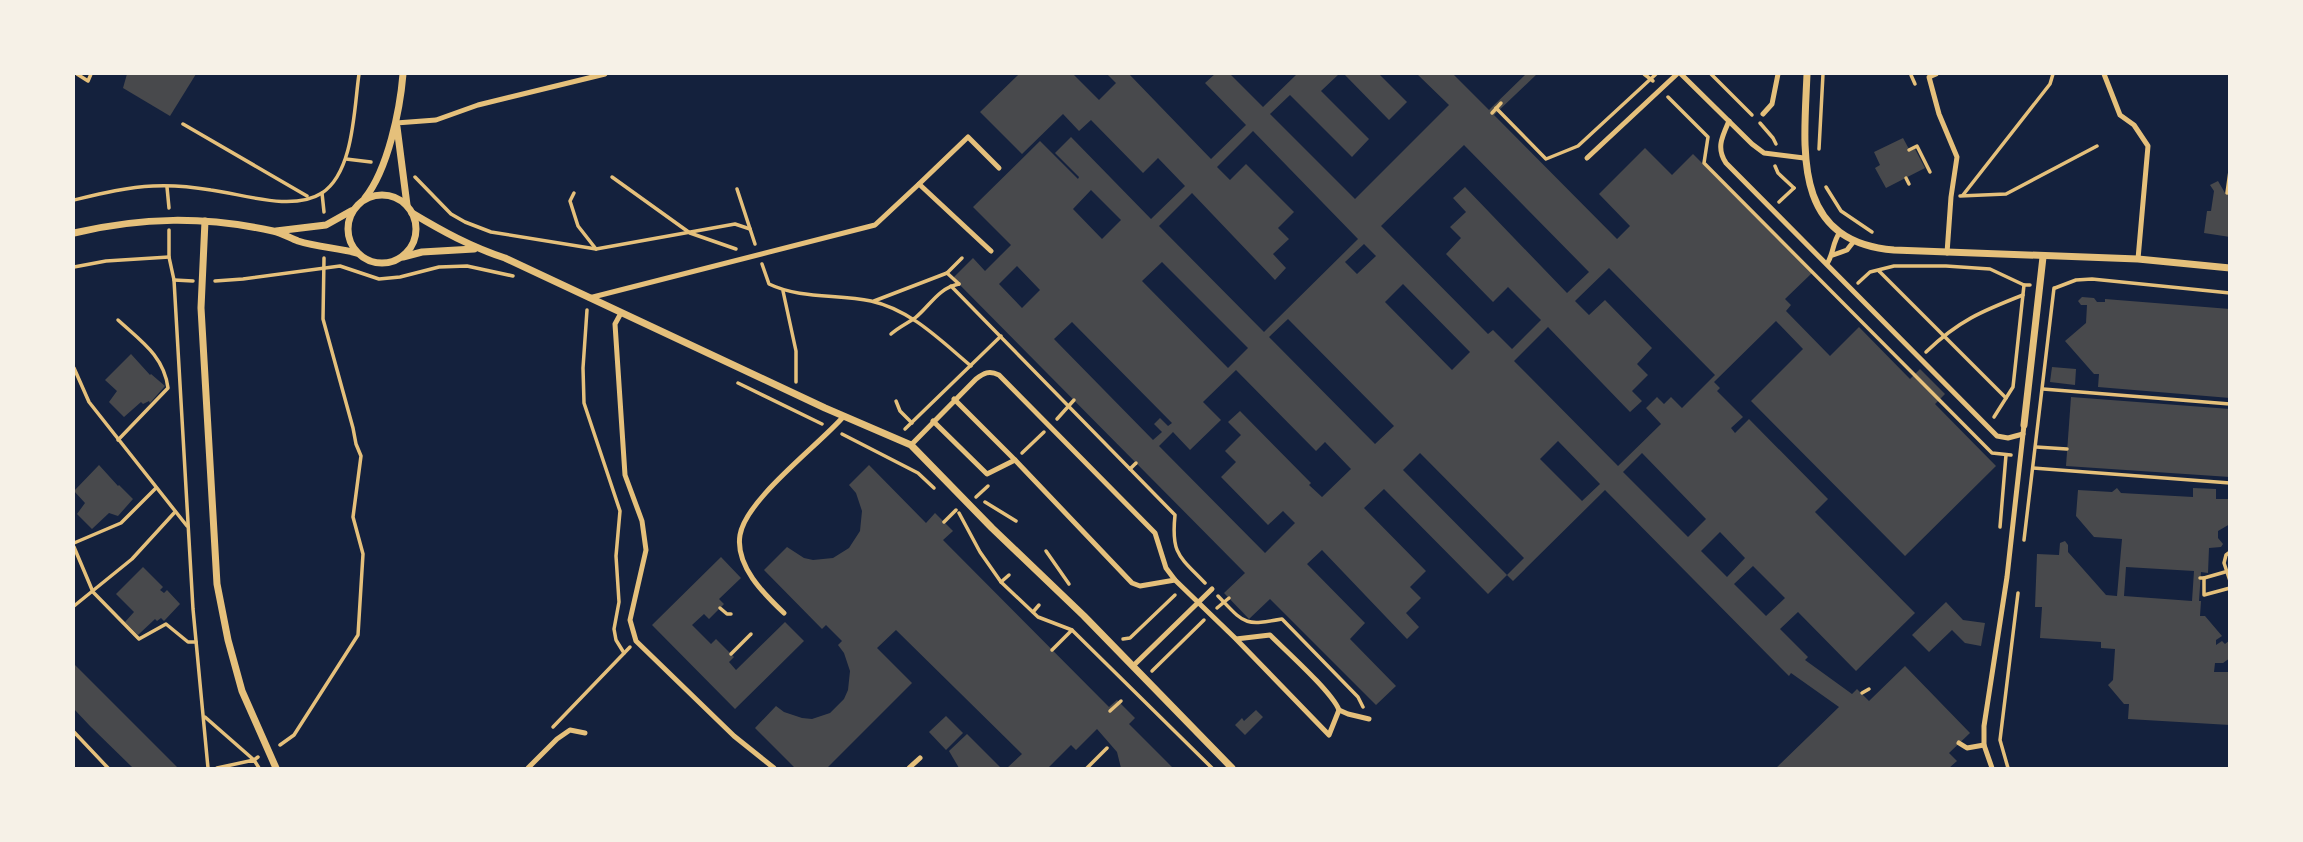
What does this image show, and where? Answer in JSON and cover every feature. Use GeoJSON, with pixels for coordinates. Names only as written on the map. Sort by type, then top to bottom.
{"type":"FeatureCollection","features":[{"type":"Feature","properties":{"kind":"street"},"geometry":{"type":"LineString","coordinates":[[275,231],[326,225],[354,208],[373,188],[396,123],[403,74]]}},
{"type":"Feature","properties":{"kind":"street"},"geometry":{"type":"LineString","coordinates":[[1807,74],[1804,158],[1813,199],[1840,232],[1854,241],[1874,248],[2138,259],[2230,268]]}},
{"type":"Feature","properties":{"kind":"street"},"geometry":{"type":"LineString","coordinates":[[396,123],[402,171],[416,232],[414,242],[402,257]]}},
{"type":"Feature","properties":{"kind":"street"},"geometry":{"type":"LineString","coordinates":[[362,201],[381,195],[390,196],[445,233],[477,249],[505,258],[822,407],[911,445],[1133,666],[1231,768]]}},
{"type":"Feature","properties":{"kind":"street"},"geometry":{"type":"LineString","coordinates":[[354,208],[349,217],[348,236],[357,253]]}},
{"type":"Feature","properties":{"kind":"street"},"geometry":{"type":"LineString","coordinates":[[74,233],[109,225],[170,219],[205,221],[275,231],[299,241],[357,253],[374,263],[393,262],[402,257],[422,253],[477,249]]}},
{"type":"Feature","properties":{"kind":"street"},"geometry":{"type":"LineString","coordinates":[[205,221],[201,308],[218,584],[228,640],[242,691],[276,768]]}},
{"type":"Feature","properties":{"kind":"street"},"geometry":{"type":"LineString","coordinates":[[2024,425],[2043,257]]}},
{"type":"Feature","properties":{"kind":"lane"},"geometry":{"type":"LineString","coordinates":[[396,123],[436,120],[478,105],[605,74]]}},
{"type":"Feature","properties":{"kind":"lane"},"geometry":{"type":"LineString","coordinates":[[1587,158],[1679,74],[1764,153],[1804,158]]}},
{"type":"Feature","properties":{"kind":"lane"},"geometry":{"type":"LineString","coordinates":[[1763,114],[1772,104],[1778,74]]}},
{"type":"Feature","properties":{"kind":"lane"},"geometry":{"type":"LineString","coordinates":[[1936,74],[1929,77],[1939,114],[1957,157],[1947,253]]}},
{"type":"Feature","properties":{"kind":"lane"},"geometry":{"type":"LineString","coordinates":[[2104,74],[2120,115],[2134,125],[2148,146],[2138,259]]}},
{"type":"Feature","properties":{"kind":"lane"},"geometry":{"type":"LineString","coordinates":[[1729,121],[1720,142],[1720,154],[1726,163],[1997,436],[2008,438],[2023,434]]}},
{"type":"Feature","properties":{"kind":"lane"},"geometry":{"type":"LineString","coordinates":[[589,298],[874,225],[968,137],[999,168]]}},
{"type":"Feature","properties":{"kind":"lane"},"geometry":{"type":"LineString","coordinates":[[919,184],[991,251]]}},
{"type":"Feature","properties":{"kind":"lane"},"geometry":{"type":"LineString","coordinates":[[1827,264],[1833,255],[1833,241],[1840,232]]}},
{"type":"Feature","properties":{"kind":"lane"},"geometry":{"type":"LineString","coordinates":[[1833,255],[1847,250],[1854,241]]}},
{"type":"Feature","properties":{"kind":"lane"},"geometry":{"type":"LineString","coordinates":[[621,313],[615,324],[625,475],[642,520],[646,550],[630,620],[636,642],[734,736],[774,768]]}},
{"type":"Feature","properties":{"kind":"lane"},"geometry":{"type":"LineString","coordinates":[[911,445],[954,400],[985,373],[993,372],[999,375],[1156,533],[1166,568],[1174,580],[1236,639],[1329,735],[1339,709],[1337,703],[1270,635],[1236,639]]}},
{"type":"Feature","properties":{"kind":"lane"},"geometry":{"type":"LineString","coordinates":[[954,400],[1132,583],[1140,586],[1174,580]]}},
{"type":"Feature","properties":{"kind":"lane"},"geometry":{"type":"LineString","coordinates":[[784,613],[758,587],[741,552],[740,534],[751,511],[769,490],[844,416]]}},
{"type":"Feature","properties":{"kind":"lane"},"geometry":{"type":"LineString","coordinates":[[933,421],[987,474],[1015,460]]}},
{"type":"Feature","properties":{"kind":"lane"},"geometry":{"type":"LineString","coordinates":[[1992,768],[1984,745],[1984,726],[2007,577],[2024,425]]}},
{"type":"Feature","properties":{"kind":"lane"},"geometry":{"type":"LineString","coordinates":[[1133,666],[1212,589]]}},
{"type":"Feature","properties":{"kind":"lane"},"geometry":{"type":"LineString","coordinates":[[1339,709],[1369,719]]}},
{"type":"Feature","properties":{"kind":"lane"},"geometry":{"type":"LineString","coordinates":[[528,768],[570,730],[585,733]]}},
{"type":"Feature","properties":{"kind":"lane"},"geometry":{"type":"LineString","coordinates":[[1959,743],[1967,748],[1984,745]]}},
{"type":"Feature","properties":{"kind":"lane"},"geometry":{"type":"LineString","coordinates":[[909,768],[920,758]]}},
{"type":"Feature","properties":{"kind":"path"},"geometry":{"type":"LineString","coordinates":[[77,74],[88,81],[91,74]]}},
{"type":"Feature","properties":{"kind":"path"},"geometry":{"type":"LineString","coordinates":[[74,200],[153,186],[211,190],[270,201],[322,193],[346,159],[359,74]]}},
{"type":"Feature","properties":{"kind":"path"},"geometry":{"type":"LineString","coordinates":[[1496,108],[1546,159],[1578,146],[1656,74]]}},
{"type":"Feature","properties":{"kind":"path"},"geometry":{"type":"LineString","coordinates":[[1710,74],[1773,138],[1776,144],[1775,166],[1778,173],[1794,188]]}},
{"type":"Feature","properties":{"kind":"path"},"geometry":{"type":"LineString","coordinates":[[1819,152],[1823,74]]}},
{"type":"Feature","properties":{"kind":"path"},"geometry":{"type":"LineString","coordinates":[[1962,196],[2050,84],[2053,74]]}},
{"type":"Feature","properties":{"kind":"path"},"geometry":{"type":"LineString","coordinates":[[1911,75],[1915,84]]}},
{"type":"Feature","properties":{"kind":"path"},"geometry":{"type":"LineString","coordinates":[[1492,113],[1501,103]]}},
{"type":"Feature","properties":{"kind":"path"},"geometry":{"type":"LineString","coordinates":[[183,124],[309,197]]}},
{"type":"Feature","properties":{"kind":"path"},"geometry":{"type":"LineString","coordinates":[[1909,150],[1917,146],[1930,172]]}},
{"type":"Feature","properties":{"kind":"path"},"geometry":{"type":"LineString","coordinates":[[1951,197],[2006,194],[2096,146]]}},
{"type":"Feature","properties":{"kind":"path"},"geometry":{"type":"LineString","coordinates":[[346,159],[382,164]]}},
{"type":"Feature","properties":{"kind":"path"},"geometry":{"type":"LineString","coordinates":[[402,171],[419,179],[451,214],[491,232],[596,249],[735,224],[750,229]]}},
{"type":"Feature","properties":{"kind":"path"},"geometry":{"type":"LineString","coordinates":[[2227,193],[2230,171]]}},
{"type":"Feature","properties":{"kind":"path"},"geometry":{"type":"LineString","coordinates":[[612,177],[690,233],[727,247],[758,254]]}},
{"type":"Feature","properties":{"kind":"path"},"geometry":{"type":"LineString","coordinates":[[1906,178],[1909,184]]}},
{"type":"Feature","properties":{"kind":"path"},"geometry":{"type":"LineString","coordinates":[[1760,221],[1794,188],[1823,182],[1841,211],[1877,234]]}},
{"type":"Feature","properties":{"kind":"path"},"geometry":{"type":"LineString","coordinates":[[167,187],[169,257],[174,281],[196,642],[208,768]]}},
{"type":"Feature","properties":{"kind":"path"},"geometry":{"type":"LineString","coordinates":[[737,190],[769,284],[783,291],[873,302],[914,318],[971,366]]}},
{"type":"Feature","properties":{"kind":"path"},"geometry":{"type":"LineString","coordinates":[[575,193],[570,201],[573,215],[596,249]]}},
{"type":"Feature","properties":{"kind":"path"},"geometry":{"type":"LineString","coordinates":[[74,267],[106,261],[169,257]]}},
{"type":"Feature","properties":{"kind":"path"},"geometry":{"type":"LineString","coordinates":[[873,302],[947,273],[962,258]]}},
{"type":"Feature","properties":{"kind":"path"},"geometry":{"type":"LineString","coordinates":[[174,281],[243,279],[340,266],[379,279],[400,277],[439,267],[467,266],[517,278]]}},
{"type":"Feature","properties":{"kind":"path"},"geometry":{"type":"LineString","coordinates":[[217,768],[254,760],[294,735],[358,635],[363,554],[353,517],[362,456],[356,444],[323,319],[324,268]]}},
{"type":"Feature","properties":{"kind":"path"},"geometry":{"type":"LineString","coordinates":[[1878,270],[2006,398],[2013,387],[2024,285]]}},
{"type":"Feature","properties":{"kind":"path"},"geometry":{"type":"LineString","coordinates":[[891,334],[914,318],[945,288],[959,284],[947,273]]}},
{"type":"Feature","properties":{"kind":"path"},"geometry":{"type":"LineString","coordinates":[[951,286],[1002,335],[1175,515],[1175,548],[1197,575],[1241,620],[1248,623],[1282,619],[1358,696],[1369,719]]}},
{"type":"Feature","properties":{"kind":"path"},"geometry":{"type":"LineString","coordinates":[[2023,550],[2054,288]]}},
{"type":"Feature","properties":{"kind":"path"},"geometry":{"type":"LineString","coordinates":[[783,291],[796,351],[796,382],[785,405]]}},
{"type":"Feature","properties":{"kind":"path"},"geometry":{"type":"LineString","coordinates":[[1943,335],[1963,320],[2025,294]]}},
{"type":"Feature","properties":{"kind":"path"},"geometry":{"type":"LineString","coordinates":[[615,324],[587,308],[583,368],[584,403],[620,511],[617,545],[619,603],[614,629],[616,640],[624,653]]}},
{"type":"Feature","properties":{"kind":"path"},"geometry":{"type":"LineString","coordinates":[[118,320],[153,352],[166,372],[168,388],[118,439]]}},
{"type":"Feature","properties":{"kind":"path"},"geometry":{"type":"LineString","coordinates":[[883,455],[895,438],[1002,335]]}},
{"type":"Feature","properties":{"kind":"path"},"geometry":{"type":"LineString","coordinates":[[1021,356],[1026,351]]}},
{"type":"Feature","properties":{"kind":"path"},"geometry":{"type":"LineString","coordinates":[[74,368],[89,402],[188,527]]}},
{"type":"Feature","properties":{"kind":"path"},"geometry":{"type":"LineString","coordinates":[[730,379],[918,473],[937,491]]}},
{"type":"Feature","properties":{"kind":"path"},"geometry":{"type":"LineString","coordinates":[[2043,389],[2230,404]]}},
{"type":"Feature","properties":{"kind":"path"},"geometry":{"type":"LineString","coordinates":[[896,401],[900,411],[912,423]]}},
{"type":"Feature","properties":{"kind":"path"},"geometry":{"type":"LineString","coordinates":[[2036,447],[2067,449]]}},
{"type":"Feature","properties":{"kind":"path"},"geometry":{"type":"LineString","coordinates":[[1999,533],[2006,454]]}},
{"type":"Feature","properties":{"kind":"path"},"geometry":{"type":"LineString","coordinates":[[1130,469],[1136,463]]}},
{"type":"Feature","properties":{"kind":"path"},"geometry":{"type":"LineString","coordinates":[[2033,468],[2230,483]]}},
{"type":"Feature","properties":{"kind":"path"},"geometry":{"type":"LineString","coordinates":[[156,488],[121,523],[74,545],[93,592],[139,639],[166,624],[188,642],[196,642]]}},
{"type":"Feature","properties":{"kind":"path"},"geometry":{"type":"LineString","coordinates":[[978,496],[1016,521]]}},
{"type":"Feature","properties":{"kind":"path"},"geometry":{"type":"LineString","coordinates":[[944,522],[956,510],[1001,582],[1038,617],[1072,630],[1212,768]]}},
{"type":"Feature","properties":{"kind":"path"},"geometry":{"type":"LineString","coordinates":[[74,606],[132,559],[175,512]]}},
{"type":"Feature","properties":{"kind":"path"},"geometry":{"type":"LineString","coordinates":[[1046,551],[1070,585]]}},
{"type":"Feature","properties":{"kind":"path"},"geometry":{"type":"LineString","coordinates":[[2230,552],[2226,555],[2225,572],[2230,581]]}},
{"type":"Feature","properties":{"kind":"path"},"geometry":{"type":"LineString","coordinates":[[2225,572],[2202,578],[2204,595],[2230,588]]}},
{"type":"Feature","properties":{"kind":"path"},"geometry":{"type":"LineString","coordinates":[[1001,582],[1009,575]]}},
{"type":"Feature","properties":{"kind":"path"},"geometry":{"type":"LineString","coordinates":[[1115,632],[1123,639],[1130,638],[1197,575]]}},
{"type":"Feature","properties":{"kind":"path"},"geometry":{"type":"LineString","coordinates":[[2008,768],[2000,740],[2018,590]]}},
{"type":"Feature","properties":{"kind":"path"},"geometry":{"type":"LineString","coordinates":[[1133,689],[1228,598]]}},
{"type":"Feature","properties":{"kind":"path"},"geometry":{"type":"LineString","coordinates":[[1033,612],[1039,605]]}},
{"type":"Feature","properties":{"kind":"path"},"geometry":{"type":"LineString","coordinates":[[720,608],[731,614]]}},
{"type":"Feature","properties":{"kind":"path"},"geometry":{"type":"LineString","coordinates":[[1052,650],[1072,630]]}},
{"type":"Feature","properties":{"kind":"path"},"geometry":{"type":"LineString","coordinates":[[731,654],[751,634]]}},
{"type":"Feature","properties":{"kind":"path"},"geometry":{"type":"LineString","coordinates":[[550,732],[556,721],[636,642]]}},
{"type":"Feature","properties":{"kind":"path"},"geometry":{"type":"LineString","coordinates":[[1862,694],[1870,689]]}},
{"type":"Feature","properties":{"kind":"path"},"geometry":{"type":"LineString","coordinates":[[1110,711],[1121,701]]}},
{"type":"Feature","properties":{"kind":"path"},"geometry":{"type":"LineString","coordinates":[[204,716],[254,760],[259,768]]}},
{"type":"Feature","properties":{"kind":"path"},"geometry":{"type":"LineString","coordinates":[[74,733],[108,768]]}},
{"type":"Feature","properties":{"kind":"path"},"geometry":{"type":"LineString","coordinates":[[1087,768],[1107,748]]}},
{"type":"Feature","properties":{"kind":"building"},"geometry":{"type":"Polygon","coordinates":[[[127,74],[196,74],[170,116],[123,88],[127,74]]]}},
{"type":"Feature","properties":{"kind":"building"},"geometry":{"type":"Polygon","coordinates":[[[1019,74],[1076,74],[1074,75],[1099,100],[1116,83],[1107,74],[1129,74],[1211,159],[1246,125],[1205,83],[1215,74],[1230,74],[1263,107],[1297,74],[1339,74],[1321,91],[1369,139],[1352,157],[1290,95],[1270,114],[1355,199],[1449,105],[1417,74],[1453,74],[1489,110],[1526,74],[1537,74],[1494,115],[1617,239],[1630,226],[1599,194],[1645,148],[1672,175],[1693,154],[1812,273],[1785,299],[1791,305],[1786,311],[1830,356],[1859,327],[1910,379],[1920,369],[1945,394],[1935,404],[1996,466],[1905,556],[1751,401],[1803,349],[1776,321],[1714,382],[1720,388],[1717,391],[1743,417],[1731,428],[1735,433],[1749,419],[1828,499],[1815,512],[1915,613],[1856,671],[1798,612],[1780,629],[1808,657],[1805,660],[1852,694],[1857,689],[1869,701],[1905,666],[1970,733],[1949,753],[1957,761],[1949,768],[1776,768],[1839,707],[1791,673],[1789,676],[1605,490],[1513,581],[1507,575],[1488,594],[1384,489],[1364,508],[1426,571],[1410,587],[1421,598],[1406,613],[1419,627],[1407,639],[1322,550],[1307,564],[1365,623],[1350,639],[1396,686],[1376,705],[1270,599],[1249,619],[1224,593],[1245,573],[953,278],[973,258],[985,271],[1011,245],[973,207],[1040,141],[1078,179],[1055,153],[1071,137],[1151,219],[1185,186],[1158,158],[1143,173],[1091,120],[1079,131],[1063,114],[1022,154],[980,112],[1019,74]],[[1253,131],[1217,167],[1230,180],[1246,164],[1294,212],[1278,228],[1289,239],[1273,254],[1286,268],[1275,280],[1192,193],[1159,226],[1264,332],[1358,239],[1253,131]],[[1464,145],[1381,226],[1488,334],[1493,330],[1512,349],[1541,320],[1508,287],[1493,302],[1446,254],[1461,238],[1450,227],[1466,212],[1453,198],[1465,187],[1567,293],[1589,272],[1464,145]],[[1091,190],[1073,209],[1102,239],[1121,220],[1091,190]],[[1364,244],[1345,262],[1357,274],[1376,256],[1364,244]],[[1162,262],[1142,281],[1228,368],[1248,348],[1162,262]],[[1017,266],[999,284],[1022,308],[1040,290],[1017,266]],[[1609,268],[1575,301],[1589,315],[1605,300],[1652,348],[1637,364],[1648,375],[1632,391],[1642,401],[1630,412],[1548,327],[1514,361],[1618,466],[1661,424],[1646,408],[1657,397],[1664,404],[1671,397],[1682,408],[1715,375],[1609,268]],[[1403,284],[1385,302],[1452,370],[1470,352],[1403,284]],[[1288,319],[1269,337],[1375,444],[1394,426],[1288,319]],[[1072,322],[1054,339],[1153,440],[1162,432],[1154,424],[1160,418],[1168,426],[1172,423],[1072,322]],[[1236,370],[1203,402],[1221,420],[1190,450],[1173,432],[1159,446],[1265,553],[1295,523],[1283,511],[1268,525],[1221,477],[1236,462],[1225,451],[1241,435],[1228,422],[1240,411],[1322,497],[1351,469],[1325,442],[1316,451],[1236,370]],[[1558,441],[1540,459],[1582,501],[1600,484],[1558,441]],[[1420,453],[1403,470],[1507,575],[1524,558],[1420,453]],[[1642,453],[1623,472],[1688,537],[1706,519],[1642,453]],[[1720,532],[1701,551],[1727,577],[1745,558],[1720,532]],[[1753,566],[1734,584],[1766,616],[1785,598],[1753,566]]]}},
{"type":"Feature","properties":{"kind":"building"},"geometry":{"type":"Polygon","coordinates":[[[1344,74],[1379,74],[1407,102],[1389,120],[1344,74]]]}},
{"type":"Feature","properties":{"kind":"building"},"geometry":{"type":"Polygon","coordinates":[[[1903,138],[1910,151],[1915,149],[1925,168],[1886,188],[1875,168],[1880,165],[1874,152],[1903,138]]]}},
{"type":"Feature","properties":{"kind":"building"},"geometry":{"type":"Polygon","coordinates":[[[2218,181],[2225,193],[2230,194],[2230,237],[2204,233],[2207,211],[2211,211],[2214,191],[2210,185],[2218,181]]]}},
{"type":"Feature","properties":{"kind":"building"},"geometry":{"type":"Polygon","coordinates":[[[2082,297],[2094,298],[2097,302],[2105,302],[2105,299],[2230,309],[2230,398],[2098,387],[2099,374],[2094,374],[2065,341],[2086,323],[2087,305],[2081,305],[2078,301],[2082,297]]]}},
{"type":"Feature","properties":{"kind":"building"},"geometry":{"type":"Polygon","coordinates":[[[131,354],[150,375],[165,386],[150,403],[141,402],[124,417],[109,402],[117,391],[105,380],[131,354]]]}},
{"type":"Feature","properties":{"kind":"building"},"geometry":{"type":"Polygon","coordinates":[[[2052,367],[2076,369],[2075,385],[2050,382],[2052,367]]]}},
{"type":"Feature","properties":{"kind":"building"},"geometry":{"type":"Polygon","coordinates":[[[2071,397],[2230,409],[2230,477],[2066,466],[2071,397]]]}},
{"type":"Feature","properties":{"kind":"building"},"geometry":{"type":"Polygon","coordinates":[[[99,465],[133,499],[118,516],[109,513],[92,529],[77,514],[85,503],[74,491],[99,465]]]}},
{"type":"Feature","properties":{"kind":"building"},"geometry":{"type":"Polygon","coordinates":[[[869,465],[926,523],[935,513],[953,531],[943,540],[1109,707],[1117,700],[1135,718],[1129,724],[1173,768],[1121,768],[1117,752],[1097,729],[1076,750],[1071,745],[1048,768],[1007,768],[1022,754],[896,630],[877,648],[912,683],[827,768],[795,768],[755,728],[776,706],[802,718],[812,719],[830,713],[844,699],[850,671],[838,645],[842,641],[826,625],[822,629],[764,570],[787,547],[804,558],[813,560],[833,558],[849,548],[860,531],[862,511],[856,493],[849,485],[869,465]]]}},
{"type":"Feature","properties":{"kind":"building"},"geometry":{"type":"Polygon","coordinates":[[[2117,488],[2121,493],[2193,497],[2193,488],[2216,489],[2216,499],[2230,499],[2230,524],[2218,531],[2218,538],[2223,544],[2221,547],[2209,548],[2208,573],[2201,572],[2199,601],[2200,616],[2205,616],[2222,636],[2216,640],[2216,645],[2230,640],[2230,658],[2223,663],[2215,663],[2214,672],[2230,674],[2230,725],[2128,719],[2129,704],[2124,704],[2108,685],[2113,680],[2115,649],[2101,648],[2101,642],[2040,638],[2042,607],[2035,607],[2037,554],[2059,555],[2060,543],[2065,541],[2068,552],[2106,595],[2117,596],[2122,539],[2094,537],[2076,516],[2078,490],[2112,492],[2117,488]],[[2126,567],[2124,596],[2192,601],[2194,571],[2126,567]]]}},
{"type":"Feature","properties":{"kind":"building"},"geometry":{"type":"Polygon","coordinates":[[[721,557],[741,578],[719,599],[724,604],[709,619],[704,614],[692,625],[711,644],[716,639],[734,657],[729,662],[736,670],[785,622],[804,641],[735,709],[652,625],[721,557]]]}},
{"type":"Feature","properties":{"kind":"building"},"geometry":{"type":"Polygon","coordinates":[[[143,567],[163,587],[160,590],[164,593],[167,590],[180,604],[164,621],[161,618],[157,621],[155,619],[138,635],[125,622],[134,612],[116,594],[143,567]]]}},
{"type":"Feature","properties":{"kind":"building"},"geometry":{"type":"Polygon","coordinates":[[[1946,602],[1963,620],[1985,623],[1981,646],[1965,643],[1952,630],[1929,652],[1912,635],[1946,602]]]}},
{"type":"Feature","properties":{"kind":"building"},"geometry":{"type":"Polygon","coordinates":[[[74,664],[178,768],[133,768],[90,726],[74,709],[74,664]]]}},
{"type":"Feature","properties":{"kind":"building"},"geometry":{"type":"Polygon","coordinates":[[[1256,710],[1263,717],[1245,735],[1235,725],[1256,710]]]}},
{"type":"Feature","properties":{"kind":"building"},"geometry":{"type":"Polygon","coordinates":[[[946,716],[963,733],[946,750],[929,732],[946,716]]]}},
{"type":"Feature","properties":{"kind":"building"},"geometry":{"type":"Polygon","coordinates":[[[967,734],[1001,768],[959,768],[949,751],[967,734]]]}}]}
